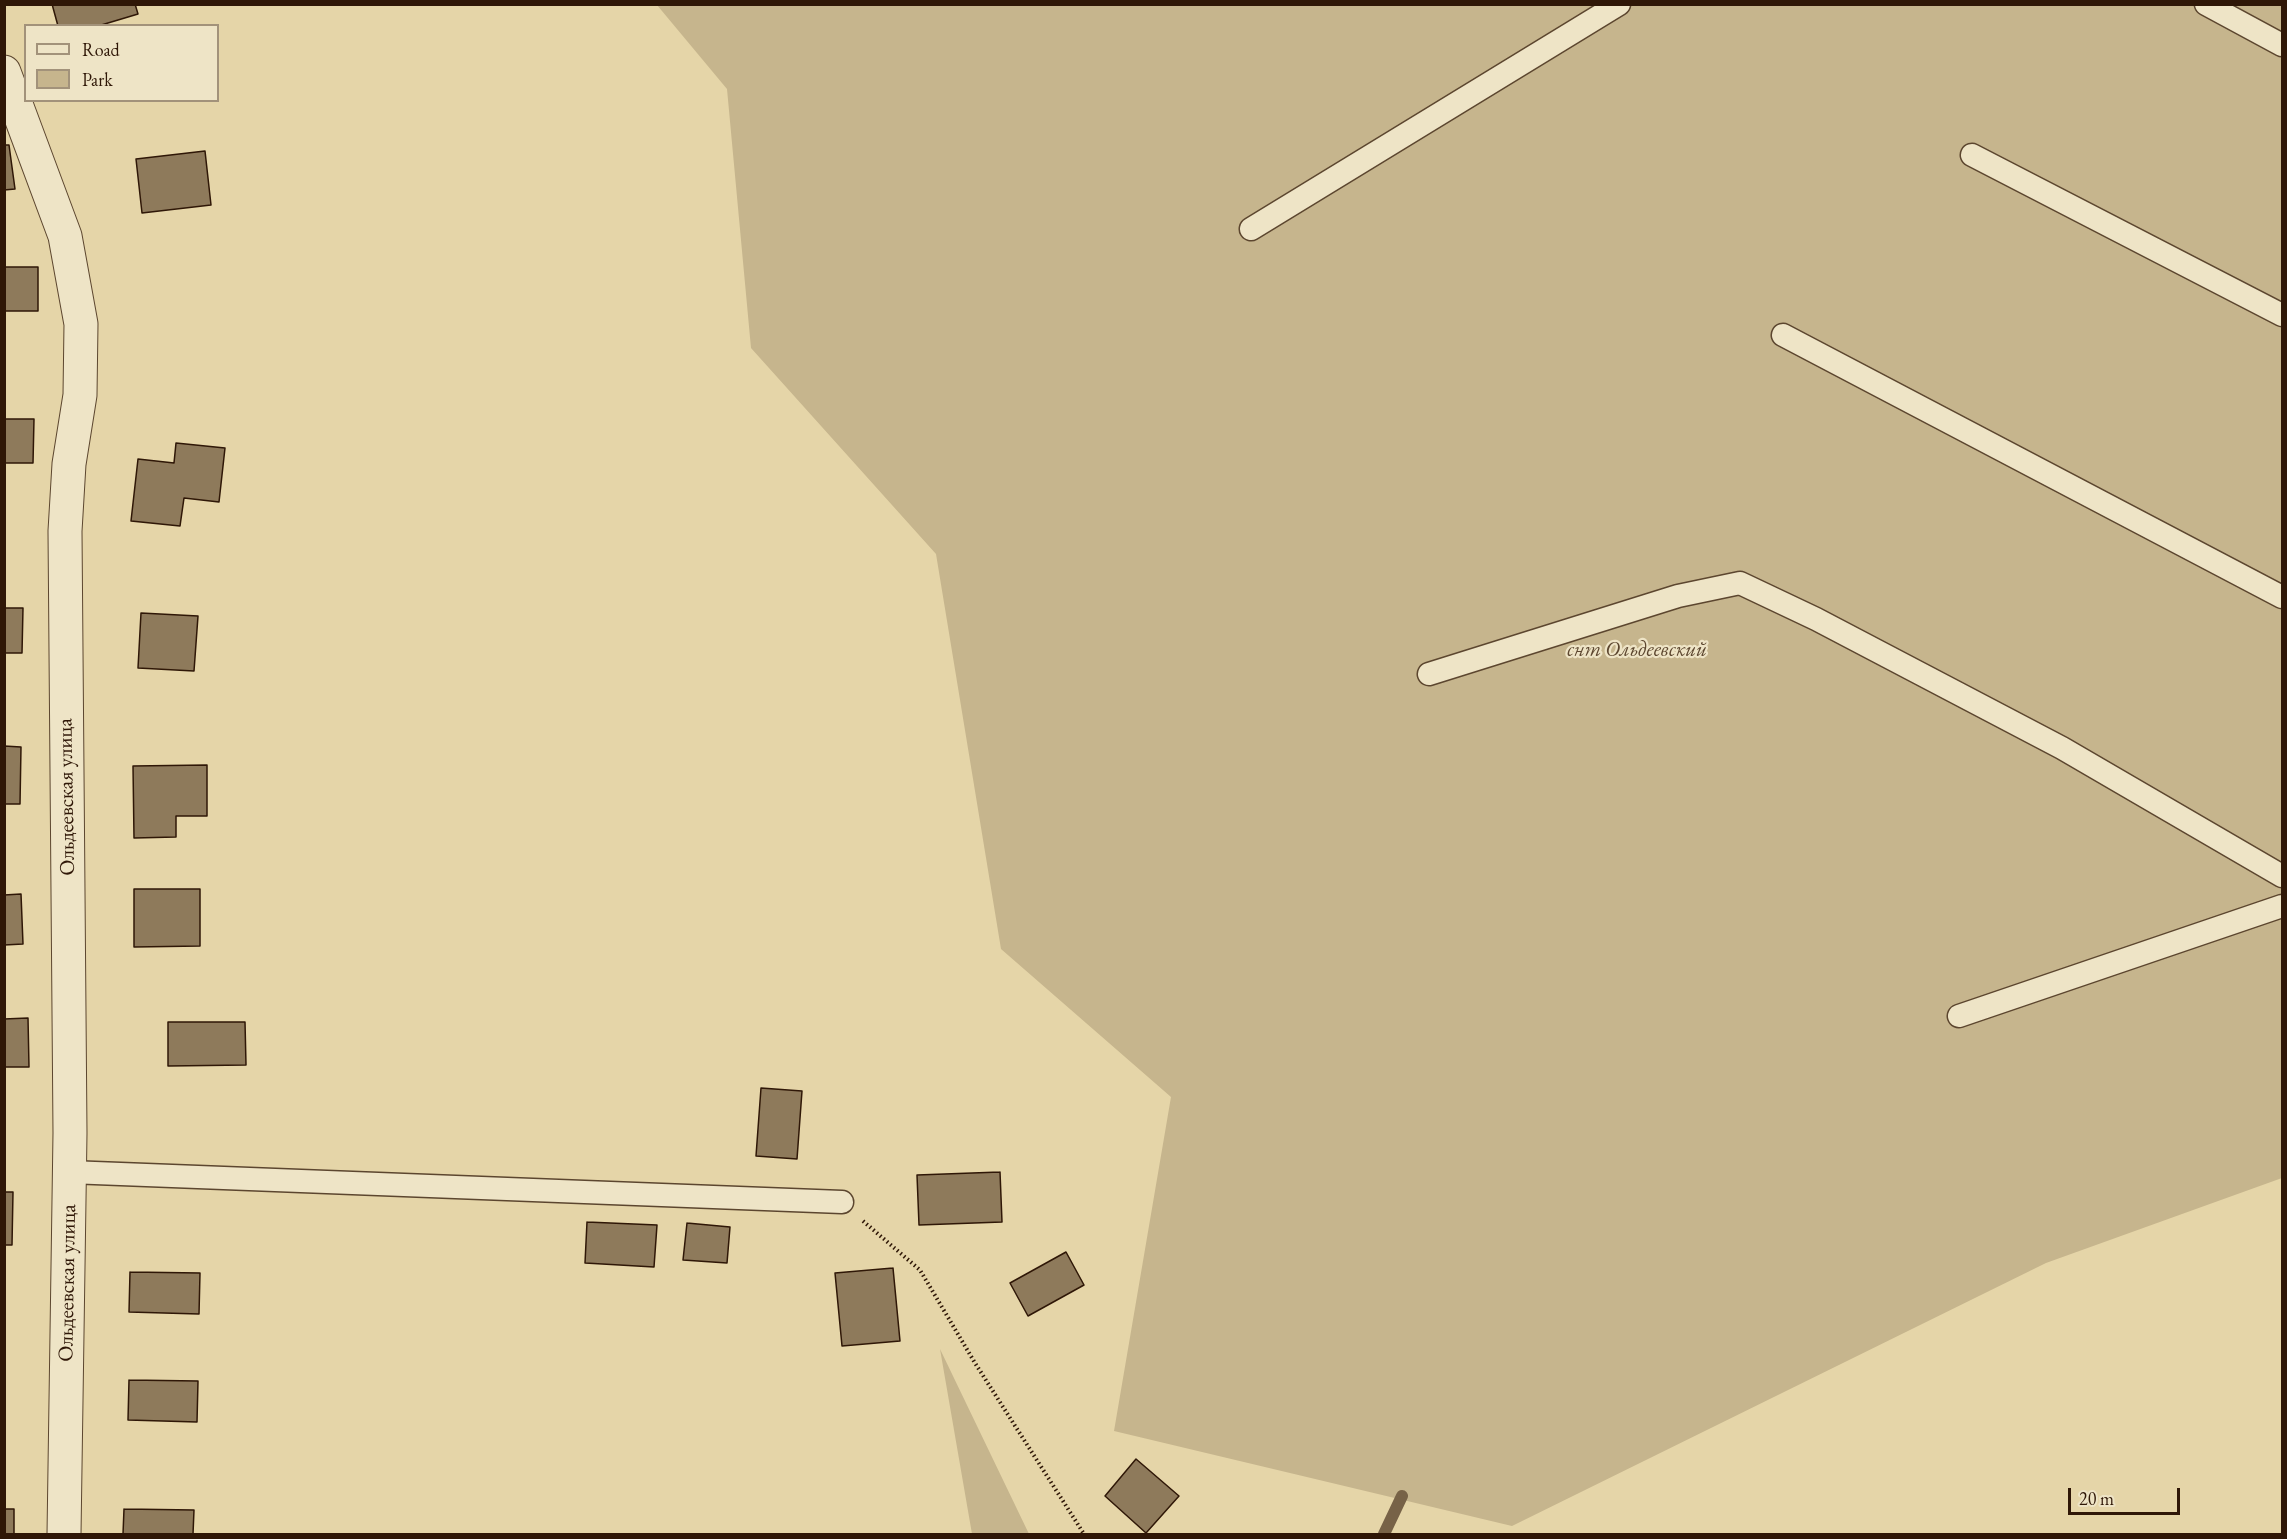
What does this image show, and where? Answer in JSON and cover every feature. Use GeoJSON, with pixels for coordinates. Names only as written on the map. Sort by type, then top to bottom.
{"type":"FeatureCollection","features":[{"type":"Feature","properties":{"kind":"street","name":"Ольдеевская улица"},"geometry":{"type":"LineString","coordinates":[[4,72],[65,236],[81,324],[80,395],[69,464],[65,531],[69,1172],[64,1534]]}},
{"type":"Feature","properties":{"kind":"lane"},"geometry":{"type":"LineString","coordinates":[[1251,228],[1619,4]]}},
{"type":"Feature","properties":{"kind":"lane"},"geometry":{"type":"LineString","coordinates":[[2206,4],[2283,45]]}},
{"type":"Feature","properties":{"kind":"lane"},"geometry":{"type":"LineString","coordinates":[[1972,155],[2283,315]]}},
{"type":"Feature","properties":{"kind":"lane"},"geometry":{"type":"LineString","coordinates":[[1783,335],[2283,597]]}},
{"type":"Feature","properties":{"kind":"lane"},"geometry":{"type":"LineString","coordinates":[[1430,674],[1678,596],[1740,583],[1816,619],[2062,748],[2283,876]]}},
{"type":"Feature","properties":{"kind":"lane"},"geometry":{"type":"LineString","coordinates":[[1959,1016],[2283,906]]}},
{"type":"Feature","properties":{"kind":"lane"},"geometry":{"type":"LineString","coordinates":[[69,1172],[842,1202]]}},
{"type":"Feature","properties":{"kind":"path"},"geometry":{"type":"LineString","coordinates":[[842,1202],[920,1270],[975,1363],[1084,1534]]}},
{"type":"Feature","properties":{"kind":"green space","name":"снт Ольдеевский"},"geometry":{"type":"Polygon","coordinates":[[[657,5],[2282,5],[2282,1178],[2046,1263],[1512,1526],[1114,1431],[1171,1097],[1001,949],[936,554],[751,348],[727,89],[657,5]]]}},
{"type":"Feature","properties":{"kind":"green space"},"geometry":{"type":"Polygon","coordinates":[[[940,1349],[1029,1534],[972,1534],[940,1349]]]}},
{"type":"Feature","properties":{"kind":"building"},"geometry":{"type":"Polygon","coordinates":[[[52,4],[135,4],[138,14],[105,24],[57,24],[52,4]]]}},
{"type":"Feature","properties":{"kind":"building"},"geometry":{"type":"Polygon","coordinates":[[[4,145],[9,145],[15,189],[4,190],[4,145]]]}},
{"type":"Feature","properties":{"kind":"building"},"geometry":{"type":"Polygon","coordinates":[[[205,151],[211,205],[142,213],[136,159],[205,151]]]}},
{"type":"Feature","properties":{"kind":"building"},"geometry":{"type":"Polygon","coordinates":[[[4,267],[38,267],[38,311],[4,311],[4,267]]]}},
{"type":"Feature","properties":{"kind":"building"},"geometry":{"type":"Polygon","coordinates":[[[4,419],[34,419],[33,463],[4,463],[4,419]]]}},
{"type":"Feature","properties":{"kind":"building"},"geometry":{"type":"Polygon","coordinates":[[[176,443],[225,448],[219,502],[184,498],[180,526],[131,521],[138,459],[174,463],[176,443]]]}},
{"type":"Feature","properties":{"kind":"building"},"geometry":{"type":"Polygon","coordinates":[[[4,608],[23,608],[22,653],[4,653],[4,608]]]}},
{"type":"Feature","properties":{"kind":"building"},"geometry":{"type":"Polygon","coordinates":[[[141,613],[198,616],[194,671],[138,668],[141,613]]]}},
{"type":"Feature","properties":{"kind":"building"},"geometry":{"type":"Polygon","coordinates":[[[4,746],[21,747],[20,804],[4,804],[4,746]]]}},
{"type":"Feature","properties":{"kind":"building"},"geometry":{"type":"Polygon","coordinates":[[[207,765],[207,816],[176,816],[176,837],[134,838],[133,766],[207,765]]]}},
{"type":"Feature","properties":{"kind":"building"},"geometry":{"type":"Polygon","coordinates":[[[134,889],[200,889],[200,946],[134,947],[134,889]]]}},
{"type":"Feature","properties":{"kind":"building"},"geometry":{"type":"Polygon","coordinates":[[[21,894],[23,944],[4,945],[4,895],[21,894]]]}},
{"type":"Feature","properties":{"kind":"building"},"geometry":{"type":"Polygon","coordinates":[[[28,1018],[29,1067],[4,1067],[4,1019],[28,1018]]]}},
{"type":"Feature","properties":{"kind":"building"},"geometry":{"type":"Polygon","coordinates":[[[168,1022],[245,1022],[246,1065],[168,1066],[168,1022]]]}},
{"type":"Feature","properties":{"kind":"building"},"geometry":{"type":"Polygon","coordinates":[[[761,1088],[802,1091],[797,1159],[756,1156],[761,1088]]]}},
{"type":"Feature","properties":{"kind":"building"},"geometry":{"type":"Polygon","coordinates":[[[1000,1172],[1002,1222],[919,1225],[917,1175],[1000,1172]]]}},
{"type":"Feature","properties":{"kind":"building"},"geometry":{"type":"Polygon","coordinates":[[[4,1192],[13,1192],[12,1245],[4,1245],[4,1192]]]}},
{"type":"Feature","properties":{"kind":"building"},"geometry":{"type":"Polygon","coordinates":[[[587,1222],[657,1225],[654,1267],[585,1263],[587,1222]]]}},
{"type":"Feature","properties":{"kind":"building"},"geometry":{"type":"Polygon","coordinates":[[[687,1223],[730,1227],[727,1263],[683,1260],[687,1223]]]}},
{"type":"Feature","properties":{"kind":"building"},"geometry":{"type":"Polygon","coordinates":[[[1066,1252],[1084,1285],[1028,1316],[1010,1283],[1066,1252]]]}},
{"type":"Feature","properties":{"kind":"building"},"geometry":{"type":"Polygon","coordinates":[[[893,1268],[900,1341],[842,1346],[835,1273],[893,1268]]]}},
{"type":"Feature","properties":{"kind":"building"},"geometry":{"type":"Polygon","coordinates":[[[130,1272],[200,1273],[199,1314],[129,1312],[130,1272]]]}},
{"type":"Feature","properties":{"kind":"building"},"geometry":{"type":"Polygon","coordinates":[[[129,1380],[198,1381],[197,1422],[128,1420],[129,1380]]]}},
{"type":"Feature","properties":{"kind":"building"},"geometry":{"type":"Polygon","coordinates":[[[1136,1459],[1179,1496],[1146,1533],[1105,1496],[1136,1459]]]}},
{"type":"Feature","properties":{"kind":"building"},"geometry":{"type":"Polygon","coordinates":[[[4,1509],[14,1509],[14,1534],[4,1534],[4,1509]]]}},
{"type":"Feature","properties":{"kind":"building"},"geometry":{"type":"Polygon","coordinates":[[[124,1509],[194,1510],[193,1534],[123,1534],[124,1509]]]}},
{"type":"Feature","properties":{"kind":"waterway"},"geometry":{"type":"LineString","coordinates":[[1384,1534],[1402,1496]]}}]}
